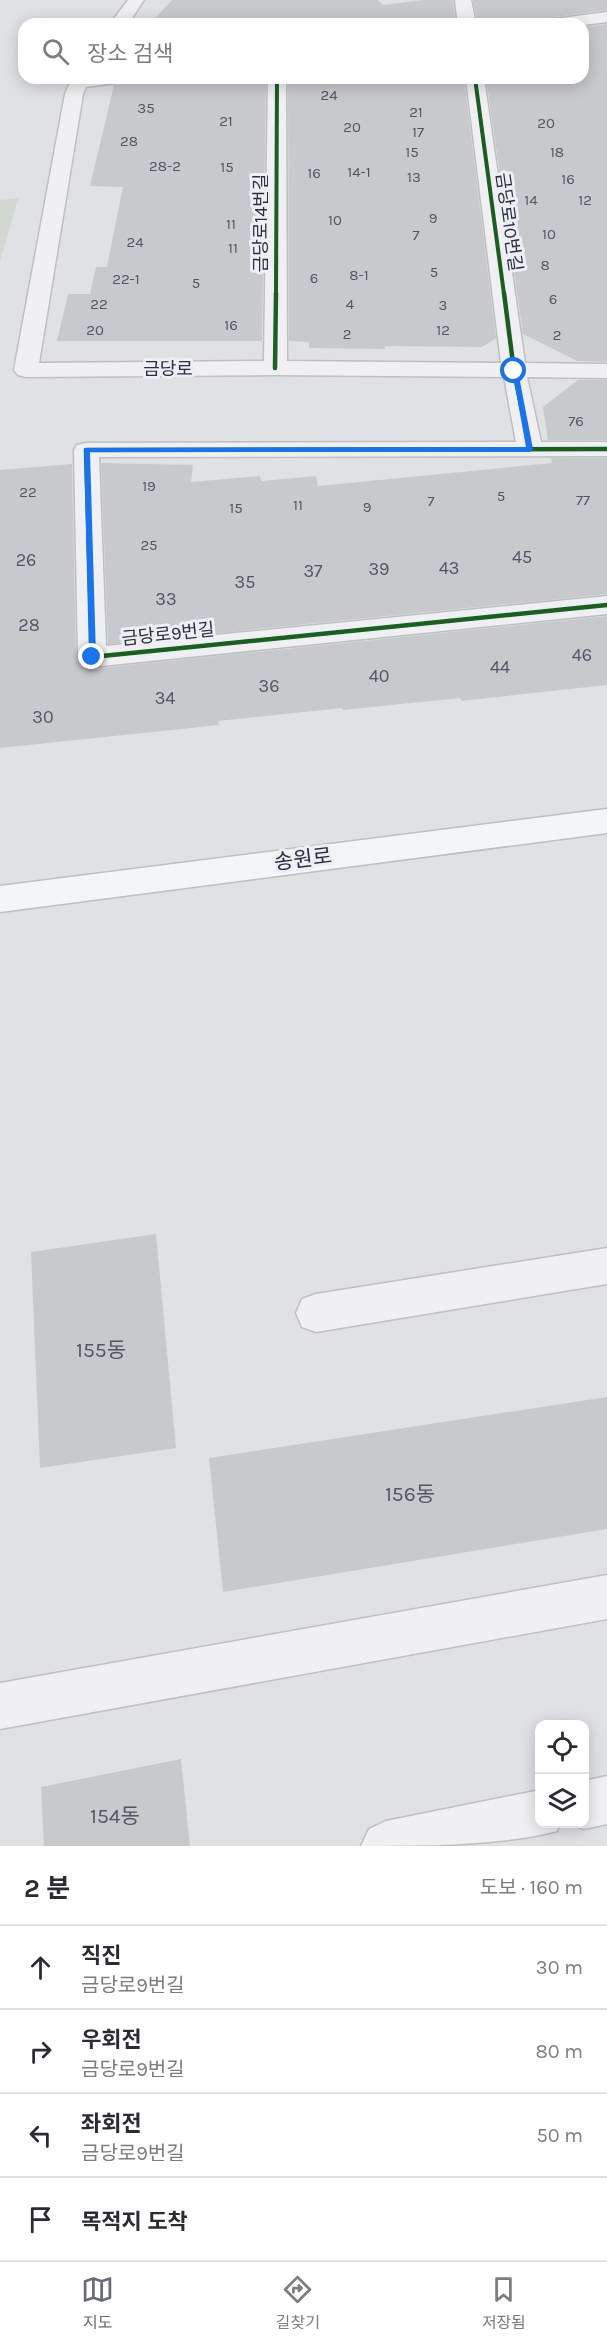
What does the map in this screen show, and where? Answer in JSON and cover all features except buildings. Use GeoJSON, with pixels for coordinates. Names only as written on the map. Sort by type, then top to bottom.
{"type":"FeatureCollection","features":[{"type":"Feature","properties":{"kind":"main road","name":"송원로"},"geometry":{"type":"LineString","coordinates":[[0,899],[607,821]]}},
{"type":"Feature","properties":{"kind":"street"},"geometry":{"type":"LineString","coordinates":[[123,18],[136,0]]}},
{"type":"Feature","properties":{"kind":"street"},"geometry":{"type":"LineString","coordinates":[[463,0],[466,18]]}},
{"type":"Feature","properties":{"kind":"street"},"geometry":{"type":"LineString","coordinates":[[589,19],[607,17]]}},
{"type":"Feature","properties":{"kind":"street","name":"금당로"},"geometry":{"type":"LineString","coordinates":[[78,84],[26,370],[275,368],[607,371]]}},
{"type":"Feature","properties":{"kind":"street","name":"금당로14번길"},"geometry":{"type":"LineString","coordinates":[[275,368],[277,84]]}},
{"type":"Feature","properties":{"kind":"street","name":"금당로10번길"},"geometry":{"type":"LineString","coordinates":[[475,84],[514,371]]}},
{"type":"Feature","properties":{"kind":"street"},"geometry":{"type":"LineString","coordinates":[[514,371],[530,449]]}},
{"type":"Feature","properties":{"kind":"street","name":"금당로9번길"},"geometry":{"type":"LineString","coordinates":[[607,449],[86,450],[92,657],[607,605]]}},
{"type":"Feature","properties":{"kind":"street"},"geometry":{"type":"LineString","coordinates":[[316,1313],[607,1266]]}},
{"type":"Feature","properties":{"kind":"street"},"geometry":{"type":"LineString","coordinates":[[0,1706],[607,1597]]}},
{"type":"Feature","properties":{"kind":"street"},"geometry":{"type":"LineString","coordinates":[[589,1804],[607,1800]]}},
{"type":"Feature","properties":{"kind":"street"},"geometry":{"type":"LineString","coordinates":[[387,1846],[535,1815]]}},
{"type":"Feature","properties":{"kind":"shaded area"},"geometry":{"type":"Polygon","coordinates":[[[18,198],[0,262],[0,200],[18,198]]]}},
{"type":"Feature","properties":{"kind":"cycle path"},"geometry":{"type":"LineString","coordinates":[[275,368],[277,84]]}},
{"type":"Feature","properties":{"kind":"cycle path"},"geometry":{"type":"LineString","coordinates":[[476,84],[514,371],[530,449]]}},
{"type":"Feature","properties":{"kind":"cycle path"},"geometry":{"type":"LineString","coordinates":[[607,449],[86,450],[92,657],[607,605]]}},
{"type":"Feature","properties":{"kind":"route"},"geometry":{"type":"LineString","coordinates":[[92,657],[86,450],[530,449],[514,371]]}}]}
